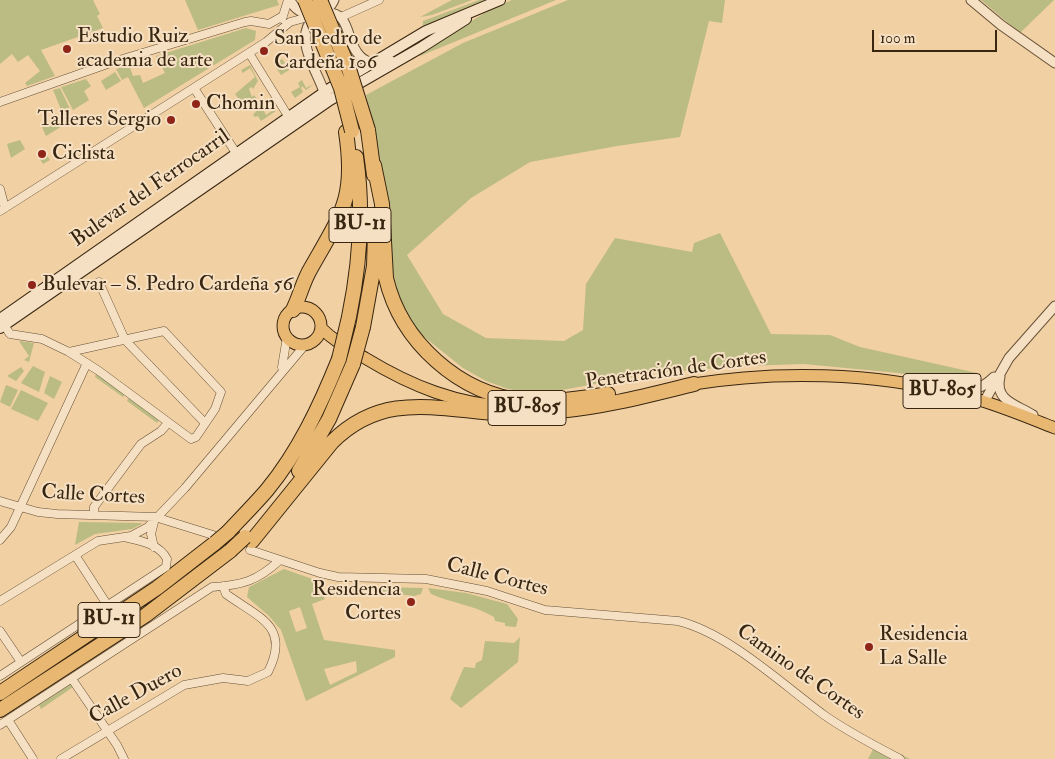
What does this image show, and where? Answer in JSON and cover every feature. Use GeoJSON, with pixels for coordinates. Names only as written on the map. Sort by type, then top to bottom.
{"type":"FeatureCollection","features":[{"type":"Feature","properties":{"kind":"highway"},"geometry":{"type":"LineString","coordinates":[[293,310],[310,269],[332,234],[346,202],[349,154],[349,132],[323,56],[322,40],[305,0]]}},
{"type":"Feature","properties":{"kind":"highway","name":"BU-11"},"geometry":{"type":"LineString","coordinates":[[4,715],[87,653],[171,605],[243,547],[295,477],[317,442],[340,397],[353,364],[363,327],[374,266],[374,165],[368,130],[349,68],[318,11]]}},
{"type":"Feature","properties":{"kind":"highway","name":"BU-11"},"geometry":{"type":"LineString","coordinates":[[0,693],[157,588],[214,539],[228,532],[267,490],[296,450],[311,423],[339,359],[349,317],[360,245],[360,184],[349,132]]}},
{"type":"Feature","properties":{"kind":"highway"},"geometry":{"type":"LineString","coordinates":[[374,165],[382,204],[386,278],[393,304],[415,339],[451,373],[490,393],[524,400],[550,402],[694,384]]}},
{"type":"Feature","properties":{"kind":"highway"},"geometry":{"type":"LineString","coordinates":[[243,547],[332,442],[356,422],[377,412],[410,406],[496,413],[560,411],[618,402],[694,384]]}},
{"type":"Feature","properties":{"kind":"main road","name":"Bulevar del Ferrocarril"},"geometry":{"type":"LineString","coordinates":[[4,327],[286,113],[426,31],[500,0]]}},
{"type":"Feature","properties":{"kind":"main road","name":"Bulevar del Ferrocarril"},"geometry":{"type":"LineString","coordinates":[[4,327],[264,144],[348,88],[422,47],[479,10]]}},
{"type":"Feature","properties":{"kind":"main road","name":"BU-805"},"geometry":{"type":"LineString","coordinates":[[293,310],[304,307],[315,312],[319,316],[321,328]]}},
{"type":"Feature","properties":{"kind":"main road"},"geometry":{"type":"LineString","coordinates":[[293,310],[288,314],[284,325],[287,337],[295,343],[305,345],[316,339],[321,328]]}},
{"type":"Feature","properties":{"kind":"main road","name":"Penetración de Cortes"},"geometry":{"type":"LineString","coordinates":[[321,328],[339,343],[413,385],[456,400],[502,407],[553,408],[694,384],[782,376],[825,376],[900,383],[963,395],[1055,428]]}},
{"type":"Feature","properties":{"kind":"main road","name":"Penetración de Cortes"},"geometry":{"type":"LineString","coordinates":[[316,339],[339,343]]}},
{"type":"Feature","properties":{"kind":"street"},"geometry":{"type":"LineString","coordinates":[[289,0],[297,10],[332,12],[341,17],[359,55],[371,63],[383,64],[422,47]]}},
{"type":"Feature","properties":{"kind":"street"},"geometry":{"type":"LineString","coordinates":[[274,37],[289,0]]}},
{"type":"Feature","properties":{"kind":"street"},"geometry":{"type":"LineString","coordinates":[[0,189],[2,209],[274,37],[290,22],[318,11],[334,0]]}},
{"type":"Feature","properties":{"kind":"street"},"geometry":{"type":"LineString","coordinates":[[341,17],[379,0]]}},
{"type":"Feature","properties":{"kind":"street"},"geometry":{"type":"LineString","coordinates":[[971,0],[1001,25],[1055,63]]}},
{"type":"Feature","properties":{"kind":"street"},"geometry":{"type":"LineString","coordinates":[[318,11],[306,28],[304,42],[324,92]]}},
{"type":"Feature","properties":{"kind":"street"},"geometry":{"type":"LineString","coordinates":[[0,102],[116,61],[251,20],[274,23],[284,16]]}},
{"type":"Feature","properties":{"kind":"street"},"geometry":{"type":"LineString","coordinates":[[249,53],[286,113]]}},
{"type":"Feature","properties":{"kind":"street"},"geometry":{"type":"LineString","coordinates":[[194,88],[236,152]]}},
{"type":"Feature","properties":{"kind":"street","name":"Bulevar del Ferrocarril"},"geometry":{"type":"LineString","coordinates":[[264,144],[268,137],[319,103],[325,97],[324,92]]}},
{"type":"Feature","properties":{"kind":"street"},"geometry":{"type":"LineString","coordinates":[[99,282],[124,340],[205,424]]}},
{"type":"Feature","properties":{"kind":"street"},"geometry":{"type":"LineString","coordinates":[[900,383],[928,383],[971,391],[985,386],[1001,369],[1019,344],[1055,306]]}},
{"type":"Feature","properties":{"kind":"street"},"geometry":{"type":"LineString","coordinates":[[4,327],[42,339],[69,352],[191,439],[196,437],[215,409],[221,392],[164,331],[69,352]]}},
{"type":"Feature","properties":{"kind":"street"},"geometry":{"type":"LineString","coordinates":[[281,370],[287,337]]}},
{"type":"Feature","properties":{"kind":"street"},"geometry":{"type":"LineString","coordinates":[[0,601],[98,541],[126,537],[141,532],[185,488],[266,393],[281,370],[305,345]]}},
{"type":"Feature","properties":{"kind":"street"},"geometry":{"type":"LineString","coordinates":[[0,540],[12,527],[87,363]]}},
{"type":"Feature","properties":{"kind":"street"},"geometry":{"type":"LineString","coordinates":[[984,402],[1001,369]]}},
{"type":"Feature","properties":{"kind":"street"},"geometry":{"type":"LineString","coordinates":[[1001,369],[998,383],[1002,397],[1055,428]]}},
{"type":"Feature","properties":{"kind":"street"},"geometry":{"type":"LineString","coordinates":[[94,515],[94,507],[141,444],[161,431],[168,422]]}},
{"type":"Feature","properties":{"kind":"street","name":"Calle Cortes"},"geometry":{"type":"LineString","coordinates":[[0,501],[21,508],[58,514],[155,517],[214,539]]}},
{"type":"Feature","properties":{"kind":"street"},"geometry":{"type":"LineString","coordinates":[[154,546],[151,534],[155,517]]}},
{"type":"Feature","properties":{"kind":"street"},"geometry":{"type":"LineString","coordinates":[[0,676],[166,567],[165,555],[154,546],[126,537]]}},
{"type":"Feature","properties":{"kind":"street","name":"Calle Cortes"},"geometry":{"type":"LineString","coordinates":[[243,547],[338,577],[426,579],[464,586],[545,610],[678,620]]}},
{"type":"Feature","properties":{"kind":"street"},"geometry":{"type":"LineString","coordinates":[[75,555],[108,606]]}},
{"type":"Feature","properties":{"kind":"street"},"geometry":{"type":"LineString","coordinates":[[0,725],[4,715],[72,679],[212,587],[245,583],[258,578],[280,560]]}},
{"type":"Feature","properties":{"kind":"street","name":"Calle Duero"},"geometry":{"type":"LineString","coordinates":[[62,759],[105,731],[184,685],[222,678],[248,681],[268,672],[278,645],[274,630],[226,594],[223,586]]}},
{"type":"Feature","properties":{"kind":"street","name":"Camino de Cortes"},"geometry":{"type":"LineString","coordinates":[[678,620],[704,629],[726,642],[843,728],[900,759]]}},
{"type":"Feature","properties":{"kind":"street"},"geometry":{"type":"LineString","coordinates":[[0,631],[21,662]]}},
{"type":"Feature","properties":{"kind":"street"},"geometry":{"type":"LineString","coordinates":[[72,679],[105,731],[117,745],[124,759]]}},
{"type":"Feature","properties":{"kind":"street"},"geometry":{"type":"LineString","coordinates":[[4,715],[33,759]]}},
{"type":"Feature","properties":{"kind":"green space"},"geometry":{"type":"Polygon","coordinates":[[[0,0],[93,0],[100,14],[97,16],[103,28],[41,50],[55,76],[27,86],[25,83],[40,71],[28,55],[18,62],[12,54],[0,64],[0,0]]]}},
{"type":"Feature","properties":{"kind":"green space"},"geometry":{"type":"Polygon","coordinates":[[[185,0],[277,0],[279,5],[198,30],[185,0]]]}},
{"type":"Feature","properties":{"kind":"green space"},"geometry":{"type":"Polygon","coordinates":[[[452,0],[472,0],[432,15],[420,17],[452,0]]]}},
{"type":"Feature","properties":{"kind":"green space"},"geometry":{"type":"Polygon","coordinates":[[[479,0],[484,0],[423,27],[423,21],[479,0]]]}},
{"type":"Feature","properties":{"kind":"green space"},"geometry":{"type":"Polygon","coordinates":[[[512,0],[556,0],[420,56],[420,53],[491,9],[512,0]]]}},
{"type":"Feature","properties":{"kind":"green space"},"geometry":{"type":"Polygon","coordinates":[[[568,0],[725,0],[722,23],[709,21],[680,137],[530,162],[471,198],[407,255],[443,314],[486,338],[564,341],[583,330],[586,284],[615,238],[692,252],[694,243],[720,233],[771,334],[830,335],[860,347],[977,373],[973,385],[898,373],[804,364],[745,366],[655,373],[540,394],[508,389],[486,381],[463,368],[418,332],[400,300],[388,254],[384,190],[366,95],[463,43],[568,0]]]}},
{"type":"Feature","properties":{"kind":"green space"},"geometry":{"type":"Polygon","coordinates":[[[981,0],[1054,0],[1020,33],[981,0]]]}},
{"type":"Feature","properties":{"kind":"green space"},"geometry":{"type":"Polygon","coordinates":[[[246,28],[256,31],[255,40],[144,108],[128,77],[122,80],[116,69],[129,65],[133,76],[140,75],[143,83],[165,73],[156,56],[246,28]]]}},
{"type":"Feature","properties":{"kind":"green space"},"geometry":{"type":"Polygon","coordinates":[[[282,59],[285,63],[280,66],[282,69],[287,66],[289,70],[281,75],[274,65],[282,59]]]}},
{"type":"Feature","properties":{"kind":"green space"},"geometry":{"type":"Polygon","coordinates":[[[250,65],[258,81],[253,89],[251,87],[249,89],[252,97],[254,95],[259,102],[251,111],[245,104],[243,105],[235,94],[255,77],[250,68],[243,73],[241,70],[250,65]]]}},
{"type":"Feature","properties":{"kind":"green space"},"geometry":{"type":"Polygon","coordinates":[[[115,72],[121,81],[106,90],[101,81],[115,72]]]}},
{"type":"Feature","properties":{"kind":"green space"},"geometry":{"type":"Polygon","coordinates":[[[86,79],[91,86],[84,91],[89,100],[73,110],[61,87],[86,79]]]}},
{"type":"Feature","properties":{"kind":"green space"},"geometry":{"type":"Polygon","coordinates":[[[302,80],[306,88],[314,84],[306,90],[302,86],[303,92],[295,98],[291,92],[300,87],[298,83],[302,80]]]}},
{"type":"Feature","properties":{"kind":"green space"},"geometry":{"type":"Polygon","coordinates":[[[60,88],[70,109],[62,112],[53,90],[60,88]]]}},
{"type":"Feature","properties":{"kind":"green space"},"geometry":{"type":"Polygon","coordinates":[[[261,105],[266,115],[275,109],[276,111],[261,121],[258,116],[255,117],[253,115],[261,105]]]}},
{"type":"Feature","properties":{"kind":"green space"},"geometry":{"type":"Polygon","coordinates":[[[61,120],[64,125],[46,136],[42,127],[61,120]]]}},
{"type":"Feature","properties":{"kind":"green space"},"geometry":{"type":"Polygon","coordinates":[[[20,140],[25,149],[11,158],[7,144],[20,140]]]}},
{"type":"Feature","properties":{"kind":"green space"},"geometry":{"type":"Polygon","coordinates":[[[43,149],[50,160],[43,164],[36,153],[43,149]]]}},
{"type":"Feature","properties":{"kind":"green space"},"geometry":{"type":"Polygon","coordinates":[[[19,341],[34,343],[29,362],[24,360],[29,356],[19,341]]]}},
{"type":"Feature","properties":{"kind":"green space"},"geometry":{"type":"Polygon","coordinates":[[[33,366],[45,372],[39,392],[21,383],[33,366]]]}},
{"type":"Feature","properties":{"kind":"green space"},"geometry":{"type":"Polygon","coordinates":[[[21,367],[24,371],[16,381],[7,376],[21,367]]]}},
{"type":"Feature","properties":{"kind":"green space"},"geometry":{"type":"Polygon","coordinates":[[[96,373],[125,394],[123,397],[95,377],[96,373]]]}},
{"type":"Feature","properties":{"kind":"green space"},"geometry":{"type":"Polygon","coordinates":[[[50,376],[62,382],[54,399],[44,393],[50,376]]]}},
{"type":"Feature","properties":{"kind":"green space"},"geometry":{"type":"Polygon","coordinates":[[[6,385],[18,390],[10,407],[0,402],[6,385]]]}},
{"type":"Feature","properties":{"kind":"green space"},"geometry":{"type":"Polygon","coordinates":[[[21,390],[48,403],[38,421],[11,409],[21,390]]]}},
{"type":"Feature","properties":{"kind":"green space"},"geometry":{"type":"Polygon","coordinates":[[[129,397],[159,420],[157,423],[127,401],[129,397]]]}},
{"type":"Feature","properties":{"kind":"green space"},"geometry":{"type":"Polygon","coordinates":[[[79,522],[142,524],[132,529],[95,534],[75,545],[79,522]]]}},
{"type":"Feature","properties":{"kind":"green space"},"geometry":{"type":"Polygon","coordinates":[[[284,569],[318,581],[325,599],[312,604],[324,640],[395,650],[395,657],[306,701],[281,630],[269,616],[247,597],[249,587],[284,569]],[[300,607],[289,611],[296,632],[307,628],[300,607]],[[356,661],[324,669],[330,685],[357,672],[356,661]]]}},
{"type":"Feature","properties":{"kind":"green space"},"geometry":{"type":"Polygon","coordinates":[[[329,584],[423,588],[421,594],[414,596],[365,590],[337,596],[333,594],[329,584]]]}},
{"type":"Feature","properties":{"kind":"green space"},"geometry":{"type":"Polygon","coordinates":[[[428,588],[466,593],[507,604],[518,619],[516,627],[505,626],[505,623],[495,621],[494,617],[486,613],[431,594],[428,588]]]}},
{"type":"Feature","properties":{"kind":"green space"},"geometry":{"type":"Polygon","coordinates":[[[520,637],[518,662],[461,708],[450,699],[464,667],[475,668],[476,663],[482,660],[485,641],[514,643],[520,637]]]}},
{"type":"Feature","properties":{"kind":"green space"},"geometry":{"type":"Polygon","coordinates":[[[71,684],[73,687],[41,709],[39,705],[71,684]]]}},
{"type":"Feature","properties":{"kind":"green space"},"geometry":{"type":"Polygon","coordinates":[[[877,742],[910,759],[868,759],[877,742]]]}},
{"type":"Feature","properties":{"kind":"place","name":"Estudio Ruiz academia de arte"},"geometry":{"type":"Point","coordinates":[67,49]}},
{"type":"Feature","properties":{"kind":"place","name":"San Pedro de Cardeña 106"},"geometry":{"type":"Point","coordinates":[264,51]}},
{"type":"Feature","properties":{"kind":"place","name":"Chomin"},"geometry":{"type":"Point","coordinates":[196,104]}},
{"type":"Feature","properties":{"kind":"place","name":"Talleres Sergio"},"geometry":{"type":"Point","coordinates":[171,120]}},
{"type":"Feature","properties":{"kind":"place","name":"Ciclista"},"geometry":{"type":"Point","coordinates":[42,154]}},
{"type":"Feature","properties":{"kind":"place","name":"Bulevar – S. Pedro Cardeña 56"},"geometry":{"type":"Point","coordinates":[32,285]}},
{"type":"Feature","properties":{"kind":"place","name":"Residencia Cortes"},"geometry":{"type":"Point","coordinates":[411,602]}},
{"type":"Feature","properties":{"kind":"place","name":"Residencia La Salle"},"geometry":{"type":"Point","coordinates":[869,647]}}]}
